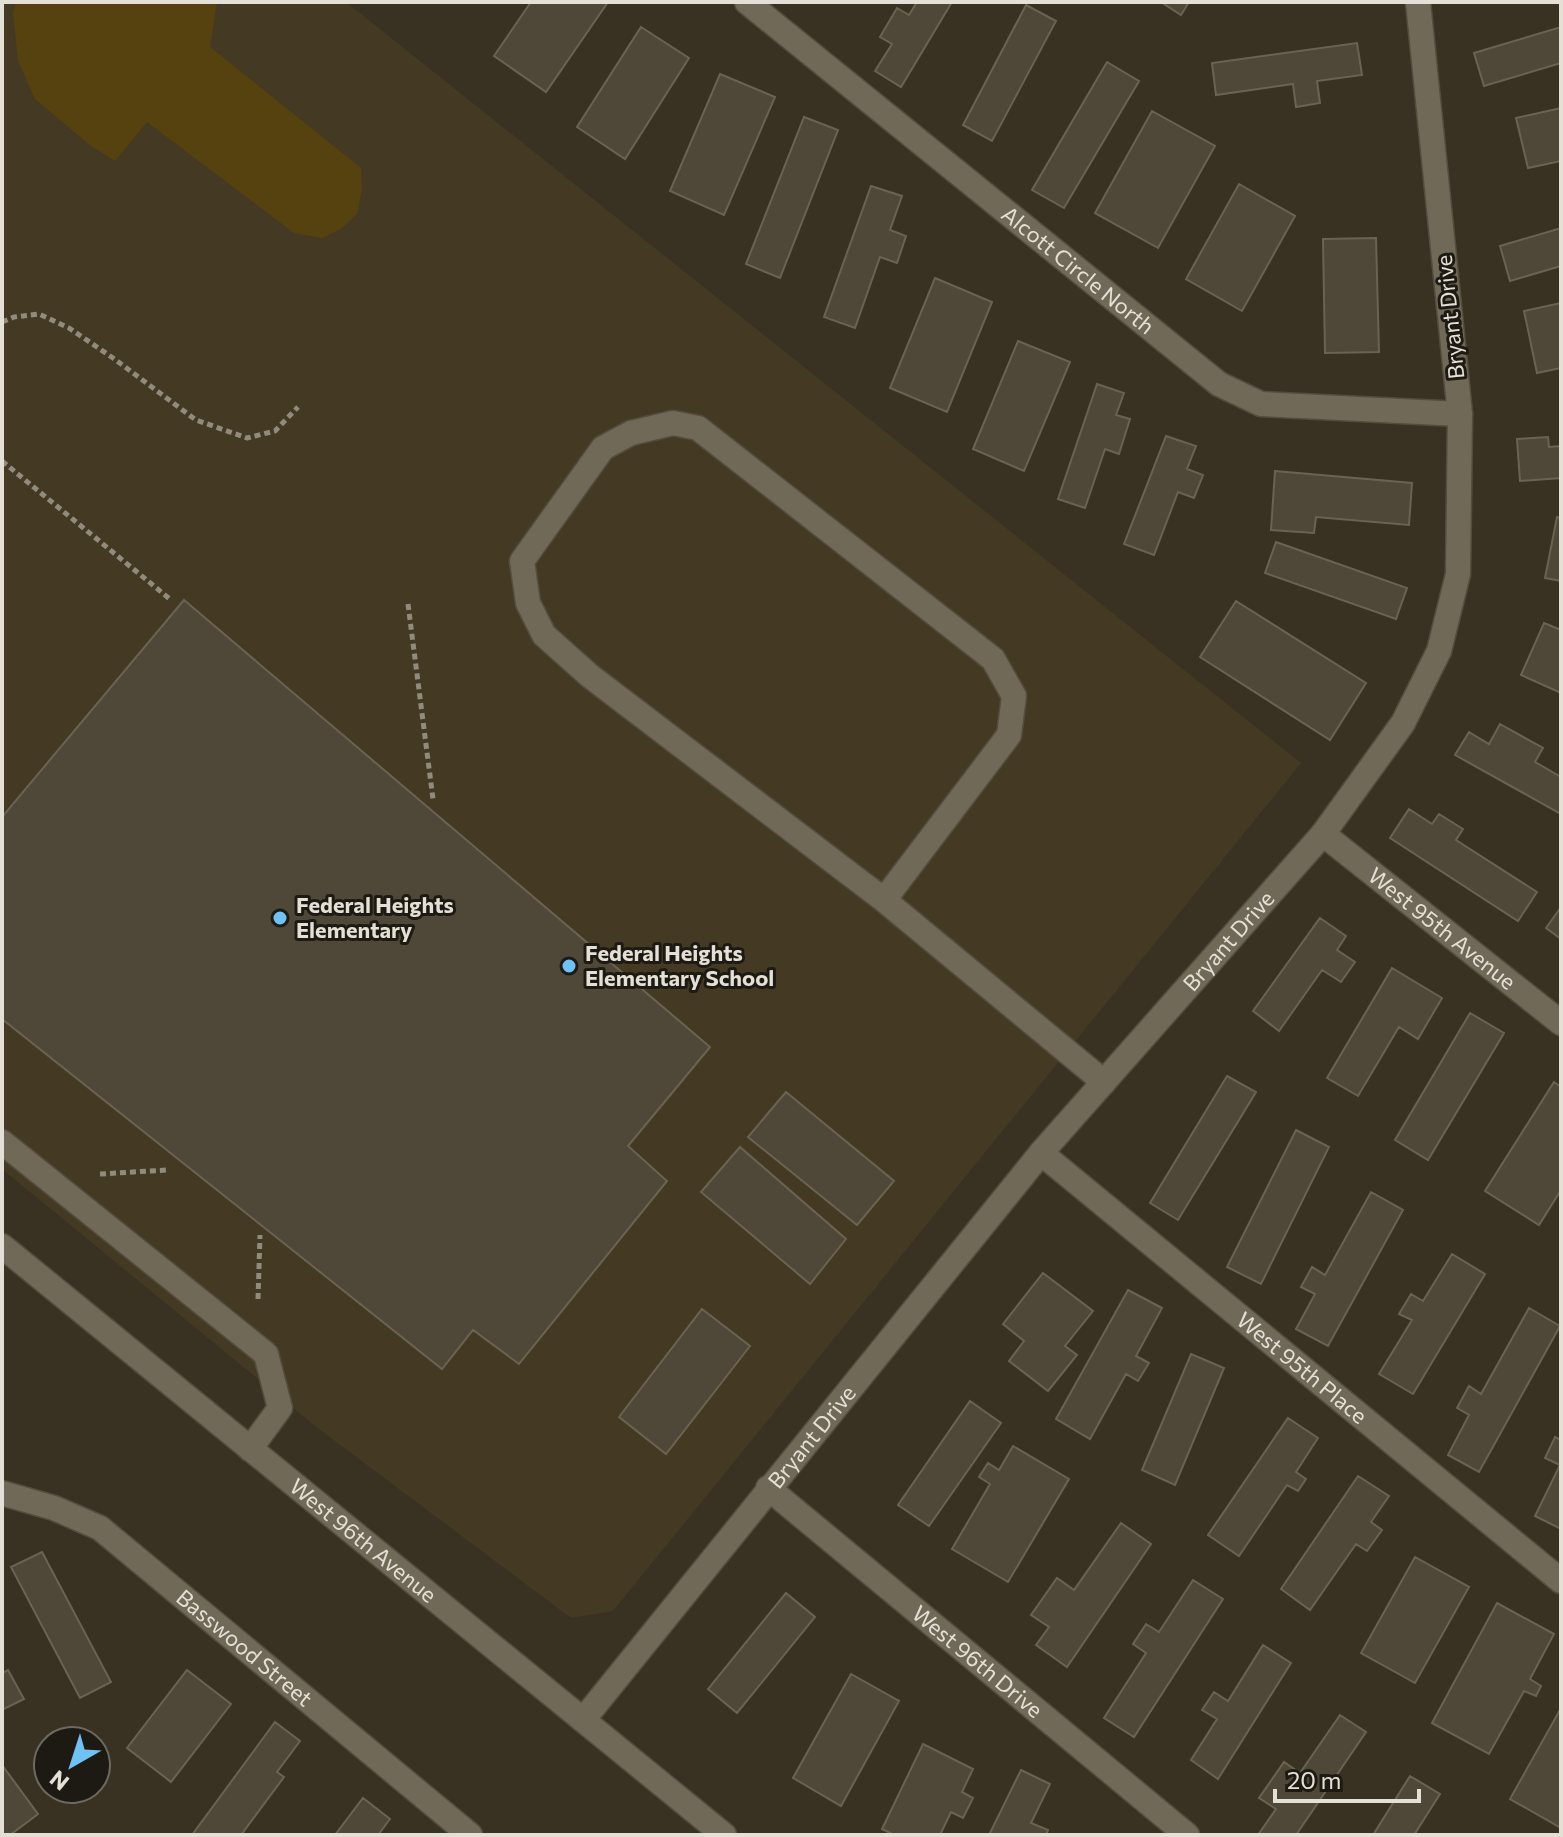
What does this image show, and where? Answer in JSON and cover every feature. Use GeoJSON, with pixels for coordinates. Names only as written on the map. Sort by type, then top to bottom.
{"type":"FeatureCollection","features":[{"type":"Feature","properties":{"kind":"street","name":"Alcott Circle North"},"geometry":{"type":"LineString","coordinates":[[747,2],[1219,384],[1261,404],[1460,414]]}},
{"type":"Feature","properties":{"kind":"street","name":"Bryant Drive"},"geometry":{"type":"LineString","coordinates":[[583,1720],[1041,1153],[1323,834],[1403,723],[1439,651],[1458,574],[1460,414],[1418,2]]}},
{"type":"Feature","properties":{"kind":"street"},"geometry":{"type":"LineString","coordinates":[[884,900],[1009,735],[1014,696],[993,659],[698,428],[673,423],[631,433],[603,448],[522,561],[528,603],[544,635],[590,676],[884,900],[1104,1082]]}},
{"type":"Feature","properties":{"kind":"street","name":"West 95th Avenue"},"geometry":{"type":"LineString","coordinates":[[1323,834],[1561,1023]]}},
{"type":"Feature","properties":{"kind":"street"},"geometry":{"type":"LineString","coordinates":[[2,1142],[266,1354],[280,1408],[250,1449]]}},
{"type":"Feature","properties":{"kind":"street","name":"West 95th Place"},"geometry":{"type":"LineString","coordinates":[[1041,1153],[1561,1581]]}},
{"type":"Feature","properties":{"kind":"street","name":"West 96th Avenue"},"geometry":{"type":"LineString","coordinates":[[2,1246],[724,1835]]}},
{"type":"Feature","properties":{"kind":"street","name":"West 96th Drive"},"geometry":{"type":"LineString","coordinates":[[768,1488],[1187,1835]]}},
{"type":"Feature","properties":{"kind":"street","name":"Basswood Street"},"geometry":{"type":"LineString","coordinates":[[2,1493],[54,1508],[100,1528],[470,1835]]}},
{"type":"Feature","properties":{"kind":"path"},"geometry":{"type":"LineString","coordinates":[[2,322],[39,314],[69,328],[196,420],[247,438],[275,431],[298,407]]}},
{"type":"Feature","properties":{"kind":"path"},"geometry":{"type":"LineString","coordinates":[[2,461],[171,600]]}},
{"type":"Feature","properties":{"kind":"path"},"geometry":{"type":"LineString","coordinates":[[408,604],[433,799]]}},
{"type":"Feature","properties":{"kind":"path"},"geometry":{"type":"LineString","coordinates":[[91,1174],[167,1170]]}},
{"type":"Feature","properties":{"kind":"path"},"geometry":{"type":"LineString","coordinates":[[258,1304],[260,1235]]}},
{"type":"Feature","properties":{"kind":"shaded area","name":"Federal Heights Elementary School"},"geometry":{"type":"Polygon","coordinates":[[[2,2],[346,2],[1301,763],[613,1611],[571,1618],[319,1429],[2,1169],[2,2]]]}},
{"type":"Feature","properties":{"kind":"shaded area"},"geometry":{"type":"Polygon","coordinates":[[[16,2],[217,2],[210,47],[361,168],[362,190],[357,214],[341,229],[322,238],[294,233],[147,122],[115,161],[91,146],[35,99],[18,61],[13,13],[16,2]]]}},
{"type":"Feature","properties":{"kind":"building"},"geometry":{"type":"Polygon","coordinates":[[[531,2],[608,2],[546,92],[494,56],[531,2]]]}},
{"type":"Feature","properties":{"kind":"building"},"geometry":{"type":"Polygon","coordinates":[[[917,2],[952,2],[901,87],[875,71],[892,44],[880,37],[897,8],[909,15],[917,2]]]}},
{"type":"Feature","properties":{"kind":"building"},"geometry":{"type":"Polygon","coordinates":[[[1161,2],[1189,2],[1181,15],[1161,2]]]}},
{"type":"Feature","properties":{"kind":"building"},"geometry":{"type":"Polygon","coordinates":[[[1026,5],[1056,21],[992,141],[963,125],[1026,5]]]}},
{"type":"Feature","properties":{"kind":"building"},"geometry":{"type":"Polygon","coordinates":[[[641,27],[689,58],[625,159],[577,127],[641,27]]]}},
{"type":"Feature","properties":{"kind":"building"},"geometry":{"type":"Polygon","coordinates":[[[1561,27],[1561,63],[1484,86],[1474,53],[1561,27]]]}},
{"type":"Feature","properties":{"kind":"building"},"geometry":{"type":"Polygon","coordinates":[[[1357,43],[1362,75],[1317,81],[1320,103],[1296,107],[1293,84],[1216,95],[1212,63],[1357,43]]]}},
{"type":"Feature","properties":{"kind":"building"},"geometry":{"type":"Polygon","coordinates":[[[1107,62],[1139,81],[1064,208],[1032,190],[1107,62]]]}},
{"type":"Feature","properties":{"kind":"building"},"geometry":{"type":"Polygon","coordinates":[[[720,74],[775,97],[724,215],[670,191],[720,74]]]}},
{"type":"Feature","properties":{"kind":"building"},"geometry":{"type":"Polygon","coordinates":[[[1561,108],[1561,161],[1528,168],[1516,118],[1561,108]]]}},
{"type":"Feature","properties":{"kind":"building"},"geometry":{"type":"Polygon","coordinates":[[[1152,111],[1215,146],[1158,248],[1095,213],[1152,111]]]}},
{"type":"Feature","properties":{"kind":"building"},"geometry":{"type":"Polygon","coordinates":[[[804,117],[838,130],[780,278],[746,264],[804,117]]]}},
{"type":"Feature","properties":{"kind":"building"},"geometry":{"type":"Polygon","coordinates":[[[1239,184],[1295,216],[1242,311],[1186,279],[1239,184]]]}},
{"type":"Feature","properties":{"kind":"building"},"geometry":{"type":"Polygon","coordinates":[[[871,186],[902,196],[890,230],[906,236],[897,263],[880,257],[855,328],[824,317],[871,186]]]}},
{"type":"Feature","properties":{"kind":"building"},"geometry":{"type":"Polygon","coordinates":[[[1561,228],[1561,266],[1510,281],[1500,246],[1561,228]]]}},
{"type":"Feature","properties":{"kind":"building"},"geometry":{"type":"Polygon","coordinates":[[[1376,238],[1379,352],[1325,353],[1323,239],[1376,238]]]}},
{"type":"Feature","properties":{"kind":"building"},"geometry":{"type":"Polygon","coordinates":[[[935,278],[992,302],[947,412],[890,388],[935,278]]]}},
{"type":"Feature","properties":{"kind":"building"},"geometry":{"type":"Polygon","coordinates":[[[1561,303],[1561,368],[1537,373],[1524,311],[1561,303]]]}},
{"type":"Feature","properties":{"kind":"building"},"geometry":{"type":"Polygon","coordinates":[[[1018,341],[1070,362],[1024,471],[973,449],[1018,341]]]}},
{"type":"Feature","properties":{"kind":"building"},"geometry":{"type":"Polygon","coordinates":[[[1097,384],[1124,393],[1116,415],[1130,419],[1119,454],[1105,449],[1085,508],[1058,499],[1097,384]]]}},
{"type":"Feature","properties":{"kind":"building"},"geometry":{"type":"Polygon","coordinates":[[[1166,436],[1196,446],[1187,469],[1203,475],[1194,498],[1178,492],[1154,555],[1124,544],[1166,436]]]}},
{"type":"Feature","properties":{"kind":"building"},"geometry":{"type":"Polygon","coordinates":[[[1548,437],[1549,447],[1561,446],[1561,478],[1520,481],[1517,439],[1548,437]]]}},
{"type":"Feature","properties":{"kind":"building"},"geometry":{"type":"Polygon","coordinates":[[[1275,471],[1412,483],[1409,525],[1316,517],[1314,533],[1271,530],[1275,471]]]}},
{"type":"Feature","properties":{"kind":"building"},"geometry":{"type":"Polygon","coordinates":[[[1557,517],[1561,518],[1561,581],[1545,578],[1557,517]]]}},
{"type":"Feature","properties":{"kind":"building"},"geometry":{"type":"Polygon","coordinates":[[[1276,542],[1407,588],[1396,619],[1265,573],[1276,542]]]}},
{"type":"Feature","properties":{"kind":"building","name":"Federal Heights Elementary"},"geometry":{"type":"Polygon","coordinates":[[[184,600],[710,1047],[628,1146],[667,1181],[519,1364],[473,1330],[442,1369],[2,1019],[2,817],[184,600]]]}},
{"type":"Feature","properties":{"kind":"building"},"geometry":{"type":"Polygon","coordinates":[[[1236,601],[1366,683],[1330,740],[1200,657],[1236,601]]]}},
{"type":"Feature","properties":{"kind":"building"},"geometry":{"type":"Polygon","coordinates":[[[1544,623],[1561,630],[1561,693],[1521,675],[1544,623]]]}},
{"type":"Feature","properties":{"kind":"building"},"geometry":{"type":"Polygon","coordinates":[[[1500,724],[1543,748],[1535,762],[1561,777],[1561,814],[1455,755],[1469,732],[1489,744],[1500,724]]]}},
{"type":"Feature","properties":{"kind":"building"},"geometry":{"type":"Polygon","coordinates":[[[1409,809],[1432,824],[1439,814],[1463,829],[1456,840],[1537,892],[1518,921],[1390,838],[1409,809]]]}},
{"type":"Feature","properties":{"kind":"building"},"geometry":{"type":"Polygon","coordinates":[[[1561,907],[1561,939],[1546,928],[1561,907]]]}},
{"type":"Feature","properties":{"kind":"building"},"geometry":{"type":"Polygon","coordinates":[[[1320,918],[1346,936],[1337,950],[1355,962],[1341,982],[1322,970],[1279,1031],[1253,1011],[1320,918]]]}},
{"type":"Feature","properties":{"kind":"building"},"geometry":{"type":"Polygon","coordinates":[[[1392,968],[1442,998],[1418,1039],[1399,1027],[1358,1096],[1327,1078],[1392,968]]]}},
{"type":"Feature","properties":{"kind":"building"},"geometry":{"type":"Polygon","coordinates":[[[1470,1013],[1504,1033],[1428,1160],[1395,1140],[1470,1013]]]}},
{"type":"Feature","properties":{"kind":"building"},"geometry":{"type":"Polygon","coordinates":[[[1227,1076],[1256,1092],[1178,1220],[1150,1203],[1227,1076]]]}},
{"type":"Feature","properties":{"kind":"building"},"geometry":{"type":"Polygon","coordinates":[[[1554,1082],[1561,1087],[1561,1190],[1539,1225],[1485,1191],[1554,1082]]]}},
{"type":"Feature","properties":{"kind":"building"},"geometry":{"type":"Polygon","coordinates":[[[786,1092],[894,1181],[857,1225],[748,1137],[786,1092]]]}},
{"type":"Feature","properties":{"kind":"building"},"geometry":{"type":"Polygon","coordinates":[[[1296,1130],[1329,1147],[1261,1284],[1227,1267],[1296,1130]]]}},
{"type":"Feature","properties":{"kind":"building"},"geometry":{"type":"Polygon","coordinates":[[[740,1147],[846,1239],[810,1284],[701,1192],[740,1147]]]}},
{"type":"Feature","properties":{"kind":"building"},"geometry":{"type":"Polygon","coordinates":[[[1371,1192],[1403,1210],[1328,1346],[1296,1329],[1315,1294],[1301,1287],[1312,1267],[1325,1275],[1371,1192]]]}},
{"type":"Feature","properties":{"kind":"building"},"geometry":{"type":"Polygon","coordinates":[[[1452,1254],[1485,1274],[1413,1394],[1379,1374],[1412,1320],[1399,1314],[1411,1294],[1423,1301],[1452,1254]]]}},
{"type":"Feature","properties":{"kind":"building"},"geometry":{"type":"Polygon","coordinates":[[[1043,1273],[1093,1311],[1065,1346],[1077,1355],[1048,1391],[1009,1361],[1024,1341],[1003,1324],[1043,1273]]]}},
{"type":"Feature","properties":{"kind":"building"},"geometry":{"type":"Polygon","coordinates":[[[1128,1290],[1162,1308],[1136,1356],[1149,1363],[1138,1381],[1126,1374],[1090,1439],[1056,1419],[1128,1290]]]}},
{"type":"Feature","properties":{"kind":"building"},"geometry":{"type":"Polygon","coordinates":[[[1529,1308],[1560,1326],[1479,1472],[1448,1455],[1469,1415],[1457,1408],[1469,1386],[1481,1394],[1529,1308]]]}},
{"type":"Feature","properties":{"kind":"building"},"geometry":{"type":"Polygon","coordinates":[[[702,1309],[750,1346],[666,1454],[619,1417],[702,1309]]]}},
{"type":"Feature","properties":{"kind":"building"},"geometry":{"type":"Polygon","coordinates":[[[1191,1354],[1224,1368],[1175,1485],[1142,1470],[1191,1354]]]}},
{"type":"Feature","properties":{"kind":"building"},"geometry":{"type":"Polygon","coordinates":[[[970,1401],[1001,1423],[929,1526],[898,1505],[970,1401]]]}},
{"type":"Feature","properties":{"kind":"building"},"geometry":{"type":"Polygon","coordinates":[[[1288,1418],[1318,1438],[1296,1472],[1306,1479],[1298,1491],[1287,1485],[1239,1556],[1208,1535],[1288,1418]]]}},
{"type":"Feature","properties":{"kind":"building"},"geometry":{"type":"Polygon","coordinates":[[[1555,1437],[1561,1440],[1561,1529],[1535,1516],[1560,1465],[1545,1458],[1555,1437]]]}},
{"type":"Feature","properties":{"kind":"building"},"geometry":{"type":"Polygon","coordinates":[[[1013,1446],[1069,1479],[1008,1582],[952,1549],[990,1484],[979,1477],[988,1463],[999,1470],[1013,1446]]]}},
{"type":"Feature","properties":{"kind":"building"},"geometry":{"type":"Polygon","coordinates":[[[1358,1476],[1389,1496],[1371,1522],[1382,1530],[1367,1551],[1356,1544],[1310,1610],[1281,1589],[1358,1476]]]}},
{"type":"Feature","properties":{"kind":"building"},"geometry":{"type":"Polygon","coordinates":[[[1121,1523],[1151,1544],[1067,1667],[1036,1645],[1049,1627],[1031,1615],[1057,1578],[1074,1590],[1121,1523]]]}},
{"type":"Feature","properties":{"kind":"building"},"geometry":{"type":"Polygon","coordinates":[[[42,1552],[111,1682],[80,1698],[11,1567],[42,1552]]]}},
{"type":"Feature","properties":{"kind":"building"},"geometry":{"type":"Polygon","coordinates":[[[1415,1557],[1469,1587],[1415,1683],[1361,1653],[1415,1557]]]}},
{"type":"Feature","properties":{"kind":"building"},"geometry":{"type":"Polygon","coordinates":[[[1193,1580],[1223,1599],[1134,1737],[1104,1718],[1146,1653],[1133,1644],[1146,1624],[1159,1632],[1193,1580]]]}},
{"type":"Feature","properties":{"kind":"building"},"geometry":{"type":"Polygon","coordinates":[[[786,1593],[815,1617],[737,1713],[708,1689],[786,1593]]]}},
{"type":"Feature","properties":{"kind":"building"},"geometry":{"type":"Polygon","coordinates":[[[1497,1603],[1554,1634],[1530,1679],[1541,1686],[1536,1696],[1524,1691],[1489,1754],[1432,1723],[1497,1603]]]}},
{"type":"Feature","properties":{"kind":"building"},"geometry":{"type":"Polygon","coordinates":[[[1263,1645],[1291,1663],[1218,1779],[1191,1760],[1217,1719],[1202,1710],[1214,1692],[1228,1701],[1263,1645]]]}},
{"type":"Feature","properties":{"kind":"building"},"geometry":{"type":"Polygon","coordinates":[[[8,1670],[24,1699],[2,1710],[2,1673],[8,1670]]]}},
{"type":"Feature","properties":{"kind":"building"},"geometry":{"type":"Polygon","coordinates":[[[187,1670],[231,1704],[171,1782],[127,1748],[187,1670]]]}},
{"type":"Feature","properties":{"kind":"building"},"geometry":{"type":"Polygon","coordinates":[[[851,1674],[899,1701],[841,1806],[793,1778],[851,1674]]]}},
{"type":"Feature","properties":{"kind":"building"},"geometry":{"type":"Polygon","coordinates":[[[1561,1708],[1561,1828],[1510,1799],[1561,1708]]]}},
{"type":"Feature","properties":{"kind":"building"},"geometry":{"type":"Polygon","coordinates":[[[1340,1715],[1366,1732],[1296,1835],[1258,1835],[1276,1809],[1259,1798],[1284,1762],[1300,1773],[1340,1715]]]}},
{"type":"Feature","properties":{"kind":"building"},"geometry":{"type":"Polygon","coordinates":[[[275,1722],[300,1741],[277,1772],[284,1777],[241,1835],[192,1835],[275,1722]]]}},
{"type":"Feature","properties":{"kind":"building"},"geometry":{"type":"Polygon","coordinates":[[[923,1744],[973,1769],[962,1792],[973,1798],[963,1818],[951,1812],[940,1835],[894,1835],[882,1829],[923,1744]]]}},
{"type":"Feature","properties":{"kind":"building"},"geometry":{"type":"Polygon","coordinates":[[[2,1765],[38,1814],[10,1835],[2,1835],[2,1765]]]}},
{"type":"Feature","properties":{"kind":"building"},"geometry":{"type":"Polygon","coordinates":[[[1021,1770],[1050,1784],[1031,1823],[1048,1830],[1046,1835],[989,1835],[1021,1770]]]}},
{"type":"Feature","properties":{"kind":"building"},"geometry":{"type":"Polygon","coordinates":[[[1410,1776],[1440,1794],[1414,1835],[1373,1835],[1410,1776]]]}},
{"type":"Feature","properties":{"kind":"building"},"geometry":{"type":"Polygon","coordinates":[[[363,1798],[390,1819],[378,1835],[335,1835],[363,1798]]]}},
{"type":"Feature","properties":{"kind":"place","name":"Federal Heights Elementary"},"geometry":{"type":"Point","coordinates":[280,918]}},
{"type":"Feature","properties":{"kind":"place","name":"Federal Heights Elementary School"},"geometry":{"type":"Point","coordinates":[569,966]}}]}
